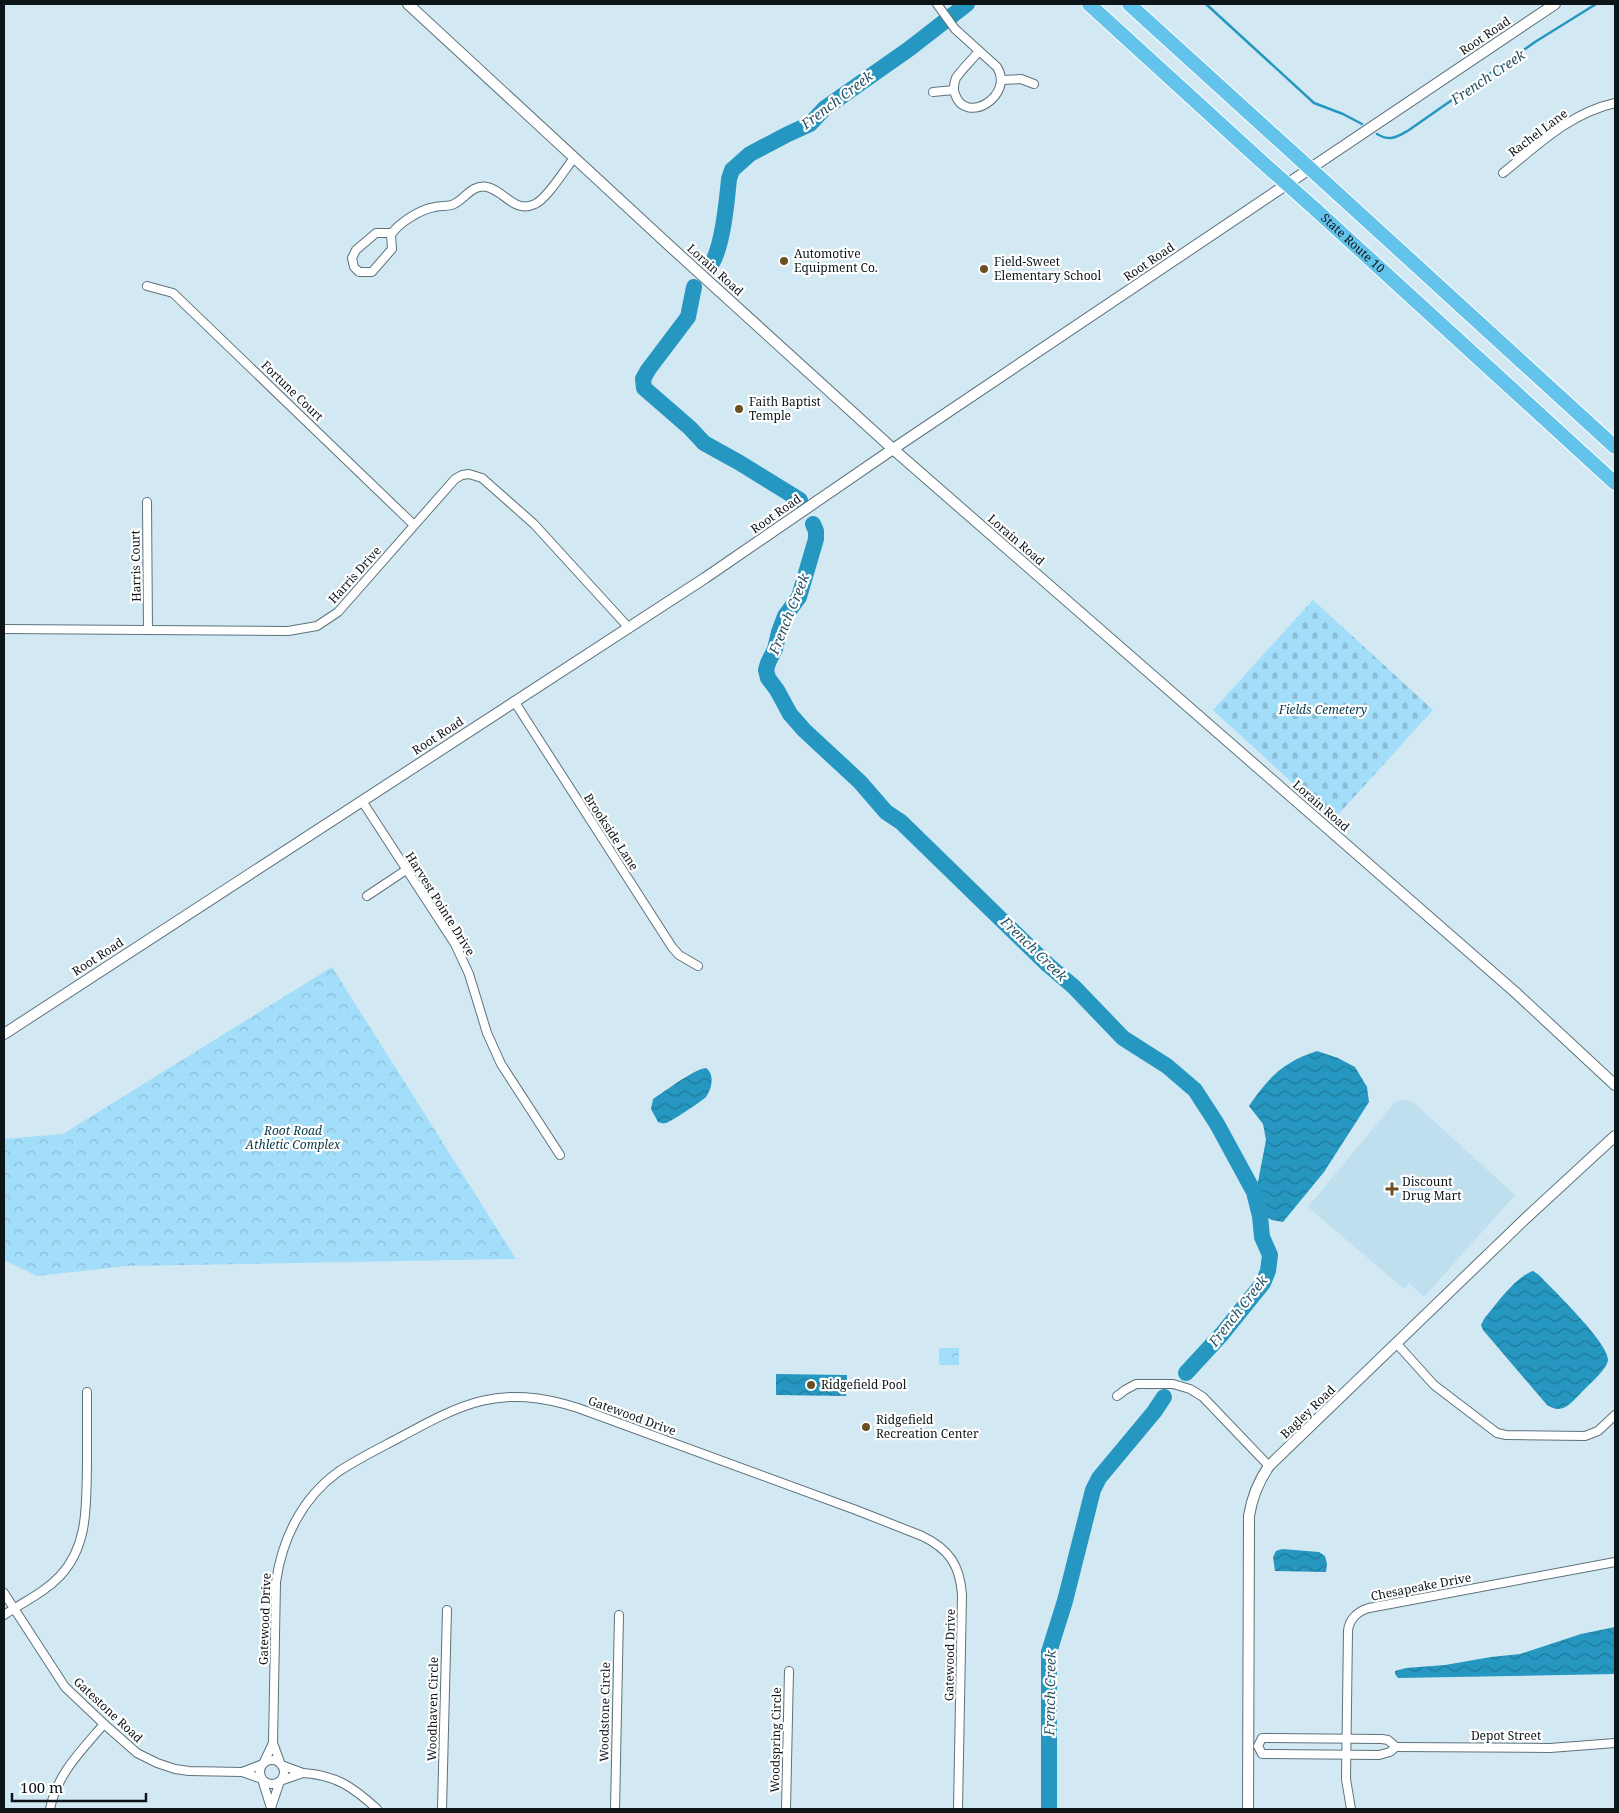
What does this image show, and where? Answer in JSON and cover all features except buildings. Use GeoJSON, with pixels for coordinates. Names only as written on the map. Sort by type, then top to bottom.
{"type":"FeatureCollection","features":[{"type":"Feature","properties":{"kind":"highway","name":"State Route 10"},"geometry":{"type":"LineString","coordinates":[[1089,4],[1615,483]]}},
{"type":"Feature","properties":{"kind":"highway"},"geometry":{"type":"LineString","coordinates":[[1129,4],[1615,447]]}},
{"type":"Feature","properties":{"kind":"street","name":"Lorain Road"},"geometry":{"type":"LineString","coordinates":[[408,4],[893,448],[1515,992],[1615,1085]]}},
{"type":"Feature","properties":{"kind":"street"},"geometry":{"type":"LineString","coordinates":[[937,4],[955,30],[979,51],[996,67],[1000,73],[1002,80],[998,92],[980,108],[966,106],[960,102],[954,90],[957,77],[979,51]]}},
{"type":"Feature","properties":{"kind":"street","name":"Root Road"},"geometry":{"type":"LineString","coordinates":[[4,1034],[705,578],[893,448],[1555,4]]}},
{"type":"Feature","properties":{"kind":"street"},"geometry":{"type":"LineString","coordinates":[[1002,80],[1021,79],[1034,84]]}},
{"type":"Feature","properties":{"kind":"street"},"geometry":{"type":"LineString","coordinates":[[933,92],[954,90]]}},
{"type":"Feature","properties":{"kind":"street","name":"Rachel Lane"},"geometry":{"type":"LineString","coordinates":[[1503,173],[1570,120],[1594,109],[1615,103]]}},
{"type":"Feature","properties":{"kind":"street"},"geometry":{"type":"LineString","coordinates":[[392,233],[376,233],[356,250],[352,258],[354,267],[359,272],[372,272],[392,249],[392,233],[395,228],[408,220],[434,207],[454,204],[469,192],[481,187],[488,187],[516,205],[534,205],[541,200],[574,158]]}},
{"type":"Feature","properties":{"kind":"street","name":"Fortune Court"},"geometry":{"type":"LineString","coordinates":[[147,286],[173,293],[414,525]]}},
{"type":"Feature","properties":{"kind":"street","name":"Harris Drive"},"geometry":{"type":"LineString","coordinates":[[4,629],[288,631],[317,626],[338,612],[455,479],[466,474],[478,476],[534,524],[629,628]]}},
{"type":"Feature","properties":{"kind":"street","name":"Harris Court"},"geometry":{"type":"LineString","coordinates":[[147,502],[148,630]]}},
{"type":"Feature","properties":{"kind":"street","name":"Brookside Lane"},"geometry":{"type":"LineString","coordinates":[[514,701],[672,947],[679,955],[698,966]]}},
{"type":"Feature","properties":{"kind":"street","name":"Harvest Pointe Drive"},"geometry":{"type":"LineString","coordinates":[[362,800],[460,953],[473,984],[487,1033],[501,1064],[560,1155]]}},
{"type":"Feature","properties":{"kind":"street"},"geometry":{"type":"LineString","coordinates":[[367,896],[406,870]]}},
{"type":"Feature","properties":{"kind":"street","name":"Bagley Road"},"geometry":{"type":"LineString","coordinates":[[1248,1809],[1253,1746],[1249,1516],[1254,1493],[1260,1479],[1269,1466],[1526,1218],[1615,1136]]}},
{"type":"Feature","properties":{"kind":"street"},"geometry":{"type":"LineString","coordinates":[[1397,1344],[1441,1391],[1500,1434],[1585,1436],[1598,1431],[1615,1415]]}},
{"type":"Feature","properties":{"kind":"street"},"geometry":{"type":"LineString","coordinates":[[1117,1396],[1136,1384],[1173,1384],[1190,1389],[1203,1397],[1269,1466]]}},
{"type":"Feature","properties":{"kind":"street"},"geometry":{"type":"LineString","coordinates":[[4,1615],[44,1590],[60,1576],[73,1559],[80,1542],[86,1515],[87,1392]]}},
{"type":"Feature","properties":{"kind":"street","name":"Gatewood Drive"},"geometry":{"type":"LineString","coordinates":[[280,1764],[273,1743],[276,1582],[285,1543],[305,1506],[329,1480],[346,1467],[448,1412],[487,1399],[508,1397],[533,1398],[578,1408],[856,1510],[922,1536],[932,1541],[948,1554],[959,1574],[962,1595],[958,1809]]}},
{"type":"Feature","properties":{"kind":"street","name":"Chesapeake Drive"},"geometry":{"type":"LineString","coordinates":[[1351,1809],[1347,1788],[1348,1631],[1351,1621],[1360,1612],[1380,1606],[1615,1562]]}},
{"type":"Feature","properties":{"kind":"street","name":"Gatestone Road"},"geometry":{"type":"LineString","coordinates":[[4,1594],[65,1687],[137,1753],[157,1763],[189,1771],[242,1772],[262,1779]]}},
{"type":"Feature","properties":{"kind":"street","name":"Woodhaven Circle"},"geometry":{"type":"LineString","coordinates":[[442,1809],[447,1610]]}},
{"type":"Feature","properties":{"kind":"street","name":"Woodstone Circle"},"geometry":{"type":"LineString","coordinates":[[615,1809],[618,1615]]}},
{"type":"Feature","properties":{"kind":"street","name":"Woodspring Circle"},"geometry":{"type":"LineString","coordinates":[[786,1809],[789,1672]]}},
{"type":"Feature","properties":{"kind":"street"},"geometry":{"type":"LineString","coordinates":[[50,1809],[63,1774],[104,1724]]}},
{"type":"Feature","properties":{"kind":"street","name":"Depot Street"},"geometry":{"type":"LineString","coordinates":[[1396,1747],[1388,1740],[1382,1738],[1262,1738],[1253,1746],[1262,1754],[1379,1755],[1390,1752],[1396,1747],[1550,1748],[1615,1743]]}},
{"type":"Feature","properties":{"kind":"street","name":"Gatewood Drive"},"geometry":{"type":"LineString","coordinates":[[263,1764],[273,1743]]}},
{"type":"Feature","properties":{"kind":"street"},"geometry":{"type":"LineString","coordinates":[[272,1809],[260,1771],[263,1764],[273,1760],[303,1773],[327,1776],[342,1782],[358,1792],[377,1809]]}},
{"type":"Feature","properties":{"kind":"street","name":"Gatestone Road"},"geometry":{"type":"LineString","coordinates":[[242,1772],[263,1764]]}},
{"type":"Feature","properties":{"kind":"street"},"geometry":{"type":"LineString","coordinates":[[272,1809],[280,1781],[284,1774],[280,1764]]}},
{"type":"Feature","properties":{"kind":"street"},"geometry":{"type":"LineString","coordinates":[[262,1779],[272,1784],[303,1773]]}},
{"type":"Feature","properties":{"kind":"shaded area"},"geometry":{"type":"Polygon","coordinates":[[[1404,1099],[1413,1102],[1515,1195],[1424,1297],[1409,1283],[1404,1289],[1308,1207],[1395,1102],[1404,1099]]]}},
{"type":"Feature","properties":{"kind":"green space","name":"Fields Cemetery"},"geometry":{"type":"Polygon","coordinates":[[[1313,600],[1433,710],[1333,820],[1213,710],[1313,600]]]}},
{"type":"Feature","properties":{"kind":"green space","name":"Root Road Athletic Complex"},"geometry":{"type":"Polygon","coordinates":[[[332,967],[516,1259],[126,1266],[37,1276],[4,1260],[4,1139],[63,1134],[332,967]]]}},
{"type":"Feature","properties":{"kind":"green space"},"geometry":{"type":"Polygon","coordinates":[[[939,1348],[959,1348],[959,1365],[939,1365],[939,1348]]]}},
{"type":"Feature","properties":{"kind":"water"},"geometry":{"type":"Polygon","coordinates":[[[1317,1051],[1338,1058],[1355,1067],[1367,1087],[1369,1102],[1324,1172],[1283,1222],[1272,1220],[1263,1215],[1257,1187],[1266,1140],[1263,1124],[1249,1106],[1263,1087],[1278,1072],[1295,1060],[1317,1051]]]}},
{"type":"Feature","properties":{"kind":"water"},"geometry":{"type":"Polygon","coordinates":[[[706,1068],[711,1074],[712,1082],[706,1097],[666,1123],[658,1122],[651,1109],[653,1099],[687,1076],[706,1068]]]}},
{"type":"Feature","properties":{"kind":"water"},"geometry":{"type":"Polygon","coordinates":[[[1533,1271],[1590,1329],[1606,1352],[1608,1360],[1604,1369],[1596,1378],[1565,1408],[1561,1409],[1552,1408],[1547,1405],[1483,1330],[1481,1325],[1513,1285],[1526,1274],[1533,1271]]]}},
{"type":"Feature","properties":{"kind":"water","name":"Ridgefield Pool"},"geometry":{"type":"Polygon","coordinates":[[[776,1374],[847,1375],[846,1396],[776,1395],[776,1374]]]}},
{"type":"Feature","properties":{"kind":"water"},"geometry":{"type":"Polygon","coordinates":[[[1282,1549],[1319,1552],[1325,1556],[1326,1572],[1275,1571],[1273,1557],[1276,1551],[1282,1549]]]}},
{"type":"Feature","properties":{"kind":"water"},"geometry":{"type":"Polygon","coordinates":[[[1615,1627],[1615,1674],[1398,1678],[1395,1674],[1395,1671],[1406,1668],[1445,1665],[1520,1654],[1581,1634],[1615,1627]]]}},
{"type":"Feature","properties":{"kind":"waterway","name":"French Creek"},"geometry":{"type":"LineString","coordinates":[[712,263],[722,234],[729,179],[732,170],[750,154],[810,124],[825,108],[909,49],[967,4]]}},
{"type":"Feature","properties":{"kind":"waterway","name":"French Creek"},"geometry":{"type":"LineString","coordinates":[[1206,4],[1314,103],[1343,114],[1362,124]]}},
{"type":"Feature","properties":{"kind":"waterway","name":"French Creek"},"geometry":{"type":"LineString","coordinates":[[1377,134],[1390,138],[1409,130],[1535,42],[1596,4]]}},
{"type":"Feature","properties":{"kind":"waterway","name":"French Creek"},"geometry":{"type":"LineString","coordinates":[[694,287],[688,317],[648,370],[643,379],[644,388],[690,428],[704,443],[800,500]]}},
{"type":"Feature","properties":{"kind":"waterway","name":"French Creek"},"geometry":{"type":"LineString","coordinates":[[813,524],[816,531],[816,539],[799,597],[785,616],[775,649],[766,670],[768,678],[790,714],[804,730],[860,782],[886,812],[901,822],[1047,964],[1074,987],[1123,1038],[1167,1066],[1195,1090],[1217,1124],[1254,1192],[1260,1216],[1262,1237],[1270,1255],[1268,1271],[1263,1283],[1222,1334],[1186,1373]]}},
{"type":"Feature","properties":{"kind":"waterway","name":"French Creek"},"geometry":{"type":"LineString","coordinates":[[1049,1809],[1049,1652],[1065,1601],[1093,1490],[1099,1478],[1154,1412],[1164,1397]]}},
{"type":"Feature","properties":{"kind":"place","name":"Automotive Equipment Co."},"geometry":{"type":"Point","coordinates":[784,261]}},
{"type":"Feature","properties":{"kind":"place","name":"Field-Sweet Elementary School"},"geometry":{"type":"Point","coordinates":[984,269]}},
{"type":"Feature","properties":{"kind":"place","name":"Faith Baptist Temple"},"geometry":{"type":"Point","coordinates":[739,409]}},
{"type":"Feature","properties":{"kind":"place","name":"Discount Drug Mart"},"geometry":{"type":"Point","coordinates":[1392,1189]}},
{"type":"Feature","properties":{"kind":"place","name":"Ridgefield Pool"},"geometry":{"type":"Point","coordinates":[811,1385]}},
{"type":"Feature","properties":{"kind":"place","name":"Ridgefield Recreation Center"},"geometry":{"type":"Point","coordinates":[866,1427]}}]}
